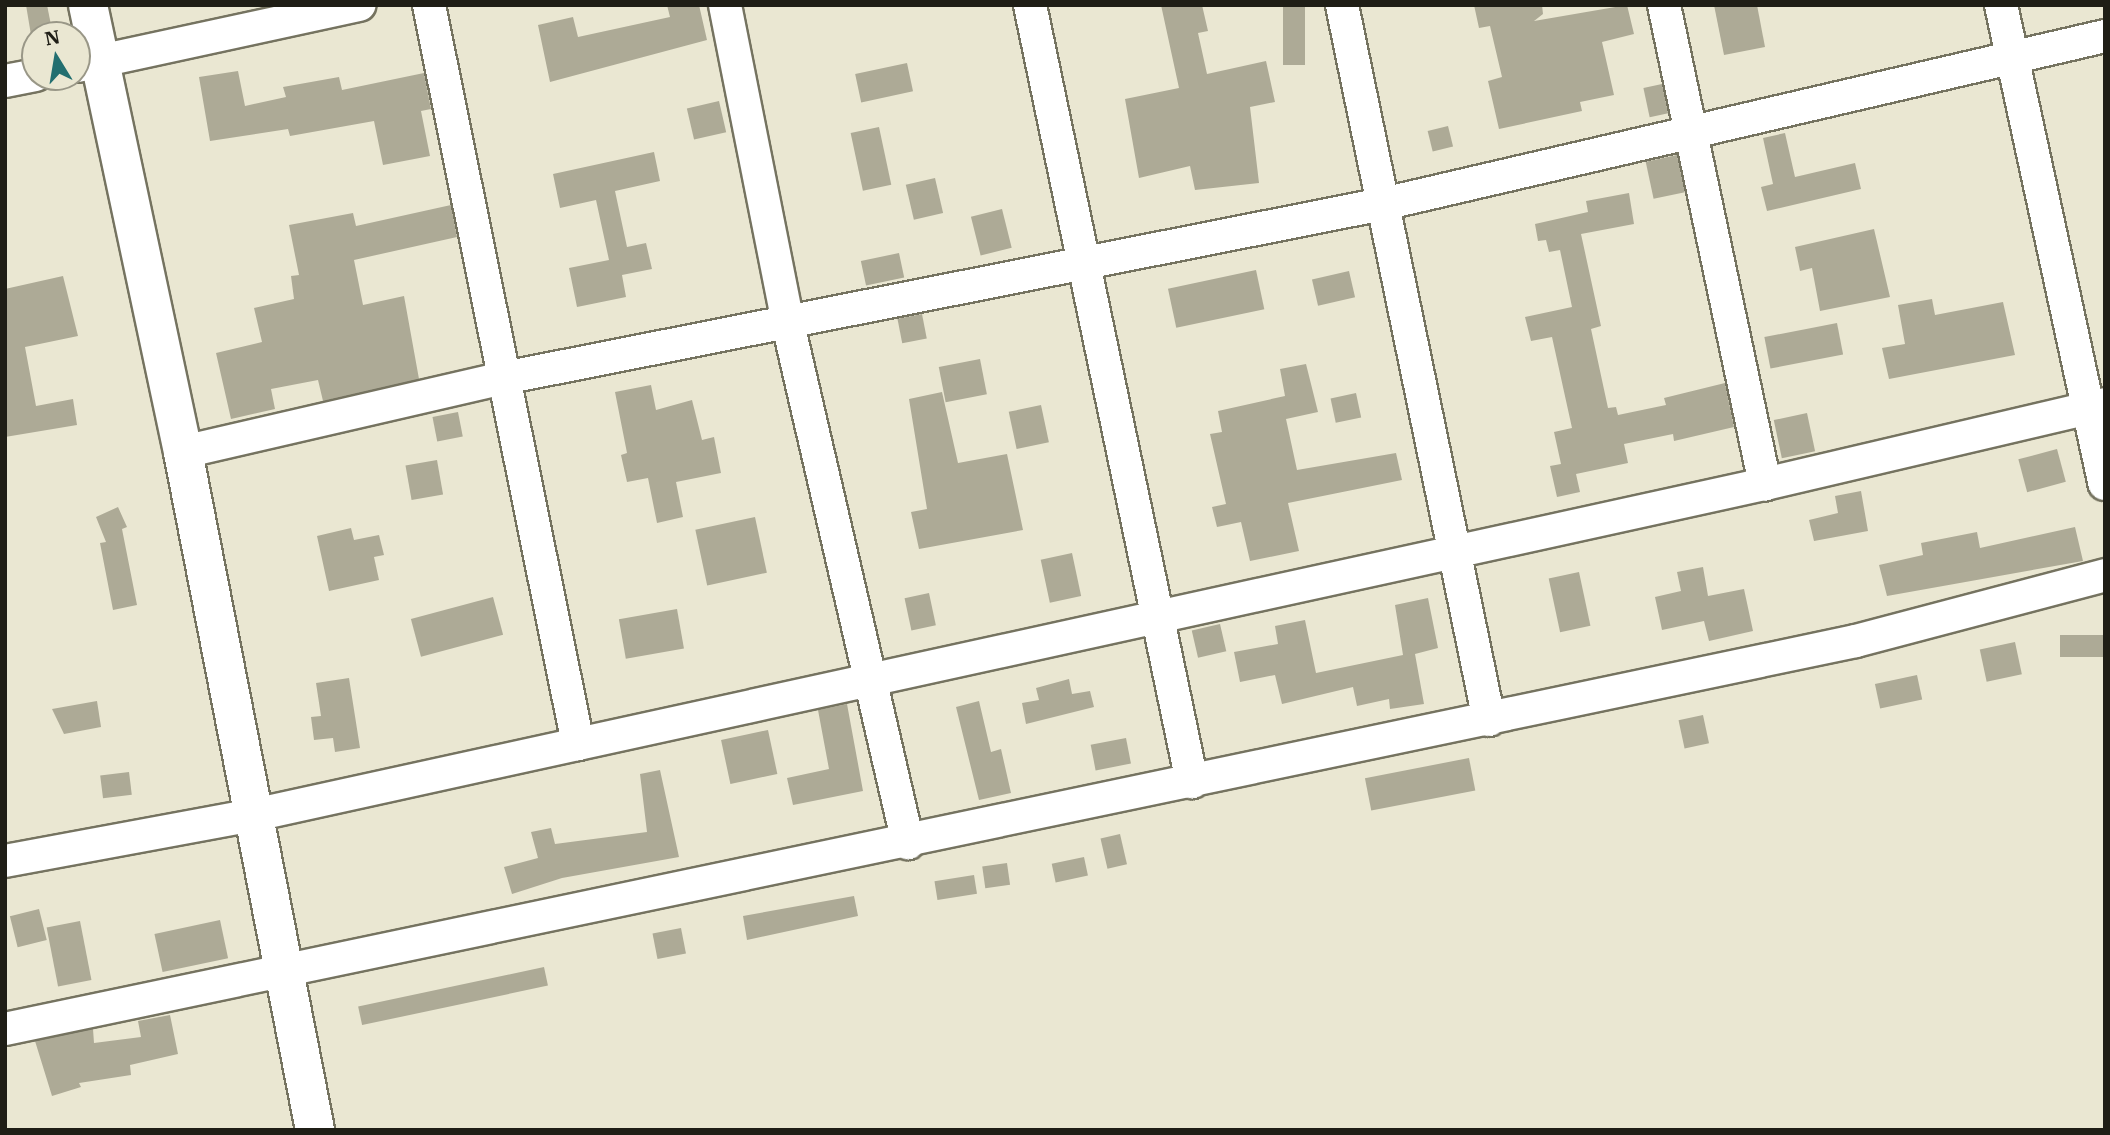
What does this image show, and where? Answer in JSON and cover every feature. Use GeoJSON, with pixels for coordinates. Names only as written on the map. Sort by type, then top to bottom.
{"type":"FeatureCollection","features":[{"type":"Feature","properties":{"kind":"street"},"geometry":{"type":"LineString","coordinates":[[91,62],[360,5]]}},
{"type":"Feature","properties":{"kind":"street"},"geometry":{"type":"LineString","coordinates":[[429,5],[578,744]]}},
{"type":"Feature","properties":{"kind":"street"},"geometry":{"type":"LineString","coordinates":[[725,5],[788,324],[908,843]]}},
{"type":"Feature","properties":{"kind":"street"},"geometry":{"type":"LineString","coordinates":[[1030,5],[1192,782]]}},
{"type":"Feature","properties":{"kind":"street"},"geometry":{"type":"LineString","coordinates":[[1342,5],[1489,719]]}},
{"type":"Feature","properties":{"kind":"street"},"geometry":{"type":"LineString","coordinates":[[1664,5],[1765,484]]}},
{"type":"Feature","properties":{"kind":"street"},"geometry":{"type":"LineString","coordinates":[[2001,5],[2011,56],[2097,406],[2105,484]]}},
{"type":"Feature","properties":{"kind":"street"},"geometry":{"type":"LineString","coordinates":[[183,452],[504,378],[1085,267],[1383,204],[2105,36]]}},
{"type":"Feature","properties":{"kind":"street"},"geometry":{"type":"LineString","coordinates":[[91,75],[183,452],[286,967],[315,1130]]}},
{"type":"Feature","properties":{"kind":"street"},"geometry":{"type":"LineString","coordinates":[[5,861],[254,815],[1454,549],[1765,484],[2097,406]]}},
{"type":"Feature","properties":{"kind":"street"},"geometry":{"type":"LineString","coordinates":[[5,1029],[286,967],[908,843],[1856,641],[2105,575]]}},
{"type":"Feature","properties":{"kind":"building"},"geometry":{"type":"Polygon","coordinates":[[[26,5],[47,5],[50,21],[29,21],[26,5]]]}},
{"type":"Feature","properties":{"kind":"building"},"geometry":{"type":"Polygon","coordinates":[[[667,5],[699,5],[707,40],[550,82],[538,25],[573,17],[578,37],[670,17],[667,5]]]}},
{"type":"Feature","properties":{"kind":"building"},"geometry":{"type":"Polygon","coordinates":[[[1161,5],[1202,5],[1208,31],[1198,33],[1207,74],[1266,61],[1275,102],[1250,107],[1259,183],[1195,190],[1190,166],[1139,178],[1125,99],[1179,88],[1161,5]]]}},
{"type":"Feature","properties":{"kind":"building"},"geometry":{"type":"Polygon","coordinates":[[[1283,5],[1305,5],[1305,65],[1283,65],[1283,5]]]}},
{"type":"Feature","properties":{"kind":"building"},"geometry":{"type":"Polygon","coordinates":[[[1474,5],[1542,5],[1543,14],[1534,21],[1627,5],[1634,34],[1602,42],[1614,95],[1580,102],[1582,111],[1499,129],[1488,81],[1502,77],[1490,26],[1479,28],[1474,5]]]}},
{"type":"Feature","properties":{"kind":"building"},"geometry":{"type":"Polygon","coordinates":[[[1714,5],[1757,5],[1765,47],[1724,55],[1714,5]]]}},
{"type":"Feature","properties":{"kind":"building"},"geometry":{"type":"Polygon","coordinates":[[[907,63],[913,91],[861,102],[855,74],[907,63]]]}},
{"type":"Feature","properties":{"kind":"building"},"geometry":{"type":"Polygon","coordinates":[[[238,71],[245,106],[286,97],[283,87],[339,77],[342,90],[424,73],[431,109],[421,111],[430,156],[383,165],[374,121],[290,136],[288,129],[210,141],[199,77],[238,71]]]}},
{"type":"Feature","properties":{"kind":"building"},"geometry":{"type":"Polygon","coordinates":[[[1662,84],[1668,113],[1650,117],[1643,88],[1662,84]]]}},
{"type":"Feature","properties":{"kind":"building"},"geometry":{"type":"Polygon","coordinates":[[[719,101],[726,132],[694,140],[687,108],[719,101]]]}},
{"type":"Feature","properties":{"kind":"building"},"geometry":{"type":"Polygon","coordinates":[[[1448,126],[1453,146],[1433,151],[1428,131],[1448,126]]]}},
{"type":"Feature","properties":{"kind":"building"},"geometry":{"type":"Polygon","coordinates":[[[879,127],[891,185],[863,191],[851,133],[879,127]]]}},
{"type":"Feature","properties":{"kind":"building"},"geometry":{"type":"Polygon","coordinates":[[[1785,133],[1795,177],[1855,163],[1861,189],[1767,211],[1761,187],[1773,184],[1763,138],[1785,133]]]}},
{"type":"Feature","properties":{"kind":"building"},"geometry":{"type":"Polygon","coordinates":[[[654,152],[660,181],[615,191],[627,247],[646,243],[652,269],[622,275],[626,297],[577,307],[569,268],[609,260],[596,200],[560,208],[553,174],[654,152]]]}},
{"type":"Feature","properties":{"kind":"building"},"geometry":{"type":"Polygon","coordinates":[[[1677,155],[1685,192],[1654,199],[1646,162],[1677,155]]]}},
{"type":"Feature","properties":{"kind":"building"},"geometry":{"type":"Polygon","coordinates":[[[935,178],[943,213],[914,220],[906,185],[935,178]]]}},
{"type":"Feature","properties":{"kind":"building"},"geometry":{"type":"Polygon","coordinates":[[[1629,193],[1634,224],[1581,234],[1601,326],[1591,329],[1608,408],[1616,407],[1618,415],[1666,405],[1664,398],[1725,383],[1734,427],[1674,441],[1673,434],[1624,444],[1628,463],[1576,474],[1580,492],[1557,497],[1550,466],[1561,464],[1554,432],[1572,428],[1552,337],[1531,341],[1525,317],[1572,307],[1560,250],[1549,252],[1546,240],[1538,241],[1535,224],[1588,212],[1586,201],[1629,193]]]}},
{"type":"Feature","properties":{"kind":"building"},"geometry":{"type":"Polygon","coordinates":[[[451,205],[457,237],[354,260],[363,305],[404,296],[419,379],[323,401],[318,380],[271,389],[275,409],[231,419],[216,353],[262,342],[254,308],[294,299],[291,276],[299,275],[289,225],[353,213],[356,226],[451,205]]]}},
{"type":"Feature","properties":{"kind":"building"},"geometry":{"type":"Polygon","coordinates":[[[1002,209],[1012,248],[981,256],[971,217],[1002,209]]]}},
{"type":"Feature","properties":{"kind":"building"},"geometry":{"type":"Polygon","coordinates":[[[1874,229],[1890,297],[1820,311],[1812,268],[1800,271],[1795,247],[1874,229]]]}},
{"type":"Feature","properties":{"kind":"building"},"geometry":{"type":"Polygon","coordinates":[[[899,253],[904,277],[866,286],[861,261],[899,253]]]}},
{"type":"Feature","properties":{"kind":"building"},"geometry":{"type":"Polygon","coordinates":[[[1256,270],[1264,309],[1176,328],[1168,289],[1256,270]]]}},
{"type":"Feature","properties":{"kind":"building"},"geometry":{"type":"Polygon","coordinates":[[[1349,271],[1355,297],[1318,306],[1312,280],[1349,271]]]}},
{"type":"Feature","properties":{"kind":"building"},"geometry":{"type":"Polygon","coordinates":[[[63,276],[78,336],[25,347],[36,406],[73,399],[77,425],[5,437],[5,289],[63,276]]]}},
{"type":"Feature","properties":{"kind":"building"},"geometry":{"type":"Polygon","coordinates":[[[1932,299],[1935,315],[2003,302],[2015,355],[1889,379],[1882,348],[1905,344],[1898,305],[1932,299]]]}},
{"type":"Feature","properties":{"kind":"building"},"geometry":{"type":"Polygon","coordinates":[[[922,314],[927,339],[902,343],[897,319],[922,314]]]}},
{"type":"Feature","properties":{"kind":"building"},"geometry":{"type":"Polygon","coordinates":[[[1837,323],[1843,354],[1770,369],[1764,337],[1837,323]]]}},
{"type":"Feature","properties":{"kind":"building"},"geometry":{"type":"Polygon","coordinates":[[[980,359],[987,394],[946,402],[939,367],[980,359]]]}},
{"type":"Feature","properties":{"kind":"building"},"geometry":{"type":"Polygon","coordinates":[[[1306,364],[1318,412],[1286,419],[1297,470],[1396,453],[1402,480],[1288,503],[1299,551],[1250,561],[1241,522],[1217,527],[1212,507],[1226,504],[1210,434],[1222,432],[1218,411],[1285,396],[1280,369],[1306,364]]]}},
{"type":"Feature","properties":{"kind":"building"},"geometry":{"type":"Polygon","coordinates":[[[651,385],[656,410],[692,400],[702,440],[714,437],[721,473],[676,482],[683,517],[657,523],[648,478],[627,482],[621,455],[627,453],[615,392],[651,385]]]}},
{"type":"Feature","properties":{"kind":"building"},"geometry":{"type":"Polygon","coordinates":[[[942,392],[958,463],[1007,454],[1023,530],[919,549],[911,512],[927,509],[909,399],[942,392]]]}},
{"type":"Feature","properties":{"kind":"building"},"geometry":{"type":"Polygon","coordinates":[[[1356,393],[1361,417],[1336,423],[1331,398],[1356,393]]]}},
{"type":"Feature","properties":{"kind":"building"},"geometry":{"type":"Polygon","coordinates":[[[1041,405],[1049,442],[1017,449],[1009,412],[1041,405]]]}},
{"type":"Feature","properties":{"kind":"building"},"geometry":{"type":"Polygon","coordinates":[[[458,412],[463,437],[437,442],[432,417],[458,412]]]}},
{"type":"Feature","properties":{"kind":"building"},"geometry":{"type":"Polygon","coordinates":[[[1807,413],[1815,451],[1782,458],[1774,420],[1807,413]]]}},
{"type":"Feature","properties":{"kind":"building"},"geometry":{"type":"Polygon","coordinates":[[[2057,449],[2066,482],[2027,492],[2018,459],[2057,449]]]}},
{"type":"Feature","properties":{"kind":"building"},"geometry":{"type":"Polygon","coordinates":[[[437,460],[443,494],[412,500],[405,466],[437,460]]]}},
{"type":"Feature","properties":{"kind":"building"},"geometry":{"type":"Polygon","coordinates":[[[1861,491],[1868,531],[1814,541],[1809,520],[1838,513],[1835,496],[1861,491]]]}},
{"type":"Feature","properties":{"kind":"building"},"geometry":{"type":"Polygon","coordinates":[[[118,507],[127,527],[122,529],[137,605],[113,610],[100,543],[106,542],[96,517],[118,507]]]}},
{"type":"Feature","properties":{"kind":"building"},"geometry":{"type":"Polygon","coordinates":[[[755,517],[767,573],[707,585],[695,530],[755,517]]]}},
{"type":"Feature","properties":{"kind":"building"},"geometry":{"type":"Polygon","coordinates":[[[2075,527],[2083,561],[1887,596],[1879,565],[1923,555],[1921,543],[1977,532],[1980,548],[2075,527]]]}},
{"type":"Feature","properties":{"kind":"building"},"geometry":{"type":"Polygon","coordinates":[[[351,528],[354,540],[379,535],[384,555],[374,557],[379,580],[329,591],[317,536],[351,528]]]}},
{"type":"Feature","properties":{"kind":"building"},"geometry":{"type":"Polygon","coordinates":[[[1072,553],[1081,596],[1050,603],[1041,560],[1072,553]]]}},
{"type":"Feature","properties":{"kind":"building"},"geometry":{"type":"Polygon","coordinates":[[[1703,567],[1708,596],[1744,589],[1753,631],[1709,641],[1704,621],[1662,630],[1655,597],[1681,591],[1677,572],[1703,567]]]}},
{"type":"Feature","properties":{"kind":"building"},"geometry":{"type":"Polygon","coordinates":[[[1579,572],[1590,626],[1560,632],[1549,578],[1579,572]]]}},
{"type":"Feature","properties":{"kind":"building"},"geometry":{"type":"Polygon","coordinates":[[[929,593],[936,625],[911,630],[905,598],[929,593]]]}},
{"type":"Feature","properties":{"kind":"building"},"geometry":{"type":"Polygon","coordinates":[[[493,597],[503,635],[421,657],[411,619],[493,597]]]}},
{"type":"Feature","properties":{"kind":"building"},"geometry":{"type":"Polygon","coordinates":[[[1428,598],[1438,648],[1415,654],[1424,704],[1390,709],[1389,699],[1357,706],[1353,687],[1282,704],[1275,675],[1240,682],[1234,652],[1278,644],[1275,626],[1305,620],[1316,673],[1403,655],[1395,605],[1428,598]]]}},
{"type":"Feature","properties":{"kind":"building"},"geometry":{"type":"Polygon","coordinates":[[[677,609],[684,648],[626,659],[619,619],[677,609]]]}},
{"type":"Feature","properties":{"kind":"building"},"geometry":{"type":"Polygon","coordinates":[[[1220,624],[1226,651],[1198,658],[1192,631],[1220,624]]]}},
{"type":"Feature","properties":{"kind":"building"},"geometry":{"type":"Polygon","coordinates":[[[2060,635],[2105,635],[2105,657],[2060,657],[2060,635]]]}},
{"type":"Feature","properties":{"kind":"building"},"geometry":{"type":"Polygon","coordinates":[[[2015,642],[2022,674],[1987,682],[1980,649],[2015,642]]]}},
{"type":"Feature","properties":{"kind":"building"},"geometry":{"type":"Polygon","coordinates":[[[1917,675],[1922,699],[1880,708],[1875,684],[1917,675]]]}},
{"type":"Feature","properties":{"kind":"building"},"geometry":{"type":"Polygon","coordinates":[[[349,678],[360,748],[335,752],[333,738],[314,740],[311,717],[321,716],[316,683],[349,678]]]}},
{"type":"Feature","properties":{"kind":"building"},"geometry":{"type":"Polygon","coordinates":[[[1069,679],[1072,694],[1090,691],[1094,707],[1026,724],[1022,703],[1039,700],[1036,688],[1069,679]]]}},
{"type":"Feature","properties":{"kind":"building"},"geometry":{"type":"Polygon","coordinates":[[[97,701],[101,727],[64,734],[52,709],[97,701]]]}},
{"type":"Feature","properties":{"kind":"building"},"geometry":{"type":"Polygon","coordinates":[[[979,701],[991,752],[1001,749],[1011,793],[979,800],[956,707],[979,701]]]}},
{"type":"Feature","properties":{"kind":"building"},"geometry":{"type":"Polygon","coordinates":[[[847,704],[863,791],[793,805],[787,778],[829,769],[818,710],[847,704]]]}},
{"type":"Feature","properties":{"kind":"building"},"geometry":{"type":"Polygon","coordinates":[[[1703,715],[1709,743],[1685,749],[1679,720],[1703,715]]]}},
{"type":"Feature","properties":{"kind":"building"},"geometry":{"type":"Polygon","coordinates":[[[768,730],[777,774],[730,784],[721,740],[768,730]]]}},
{"type":"Feature","properties":{"kind":"building"},"geometry":{"type":"Polygon","coordinates":[[[1126,738],[1131,764],[1096,770],[1091,745],[1126,738]]]}},
{"type":"Feature","properties":{"kind":"building"},"geometry":{"type":"Polygon","coordinates":[[[1469,758],[1475,790],[1371,811],[1365,778],[1469,758]]]}},
{"type":"Feature","properties":{"kind":"building"},"geometry":{"type":"Polygon","coordinates":[[[660,770],[679,857],[562,878],[512,894],[504,867],[538,858],[531,832],[551,828],[555,844],[647,832],[640,774],[660,770]]]}},
{"type":"Feature","properties":{"kind":"building"},"geometry":{"type":"Polygon","coordinates":[[[129,772],[132,795],[103,798],[100,776],[129,772]]]}},
{"type":"Feature","properties":{"kind":"building"},"geometry":{"type":"Polygon","coordinates":[[[1120,834],[1127,864],[1107,869],[1101,838],[1120,834]]]}},
{"type":"Feature","properties":{"kind":"building"},"geometry":{"type":"Polygon","coordinates":[[[1084,857],[1088,876],[1056,882],[1052,864],[1084,857]]]}},
{"type":"Feature","properties":{"kind":"building"},"geometry":{"type":"Polygon","coordinates":[[[1007,863],[1010,885],[985,888],[982,866],[1007,863]]]}},
{"type":"Feature","properties":{"kind":"building"},"geometry":{"type":"Polygon","coordinates":[[[974,875],[977,894],[937,900],[934,881],[974,875]]]}},
{"type":"Feature","properties":{"kind":"building"},"geometry":{"type":"Polygon","coordinates":[[[854,896],[858,916],[747,940],[743,916],[854,896]]]}},
{"type":"Feature","properties":{"kind":"building"},"geometry":{"type":"Polygon","coordinates":[[[39,909],[47,940],[18,947],[10,916],[39,909]]]}},
{"type":"Feature","properties":{"kind":"building"},"geometry":{"type":"Polygon","coordinates":[[[220,920],[228,958],[163,972],[154,934],[220,920]]]}},
{"type":"Feature","properties":{"kind":"building"},"geometry":{"type":"Polygon","coordinates":[[[80,921],[91,980],[58,986],[47,927],[80,921]]]}},
{"type":"Feature","properties":{"kind":"building"},"geometry":{"type":"Polygon","coordinates":[[[681,928],[686,954],[657,959],[653,934],[681,928]]]}},
{"type":"Feature","properties":{"kind":"building"},"geometry":{"type":"Polygon","coordinates":[[[544,967],[548,986],[362,1025],[358,1007],[544,967]]]}},
{"type":"Feature","properties":{"kind":"building"},"geometry":{"type":"Polygon","coordinates":[[[170,1015],[178,1054],[130,1065],[131,1075],[79,1083],[81,1087],[52,1096],[35,1041],[93,1029],[94,1043],[141,1037],[138,1021],[170,1015]]]}}]}
